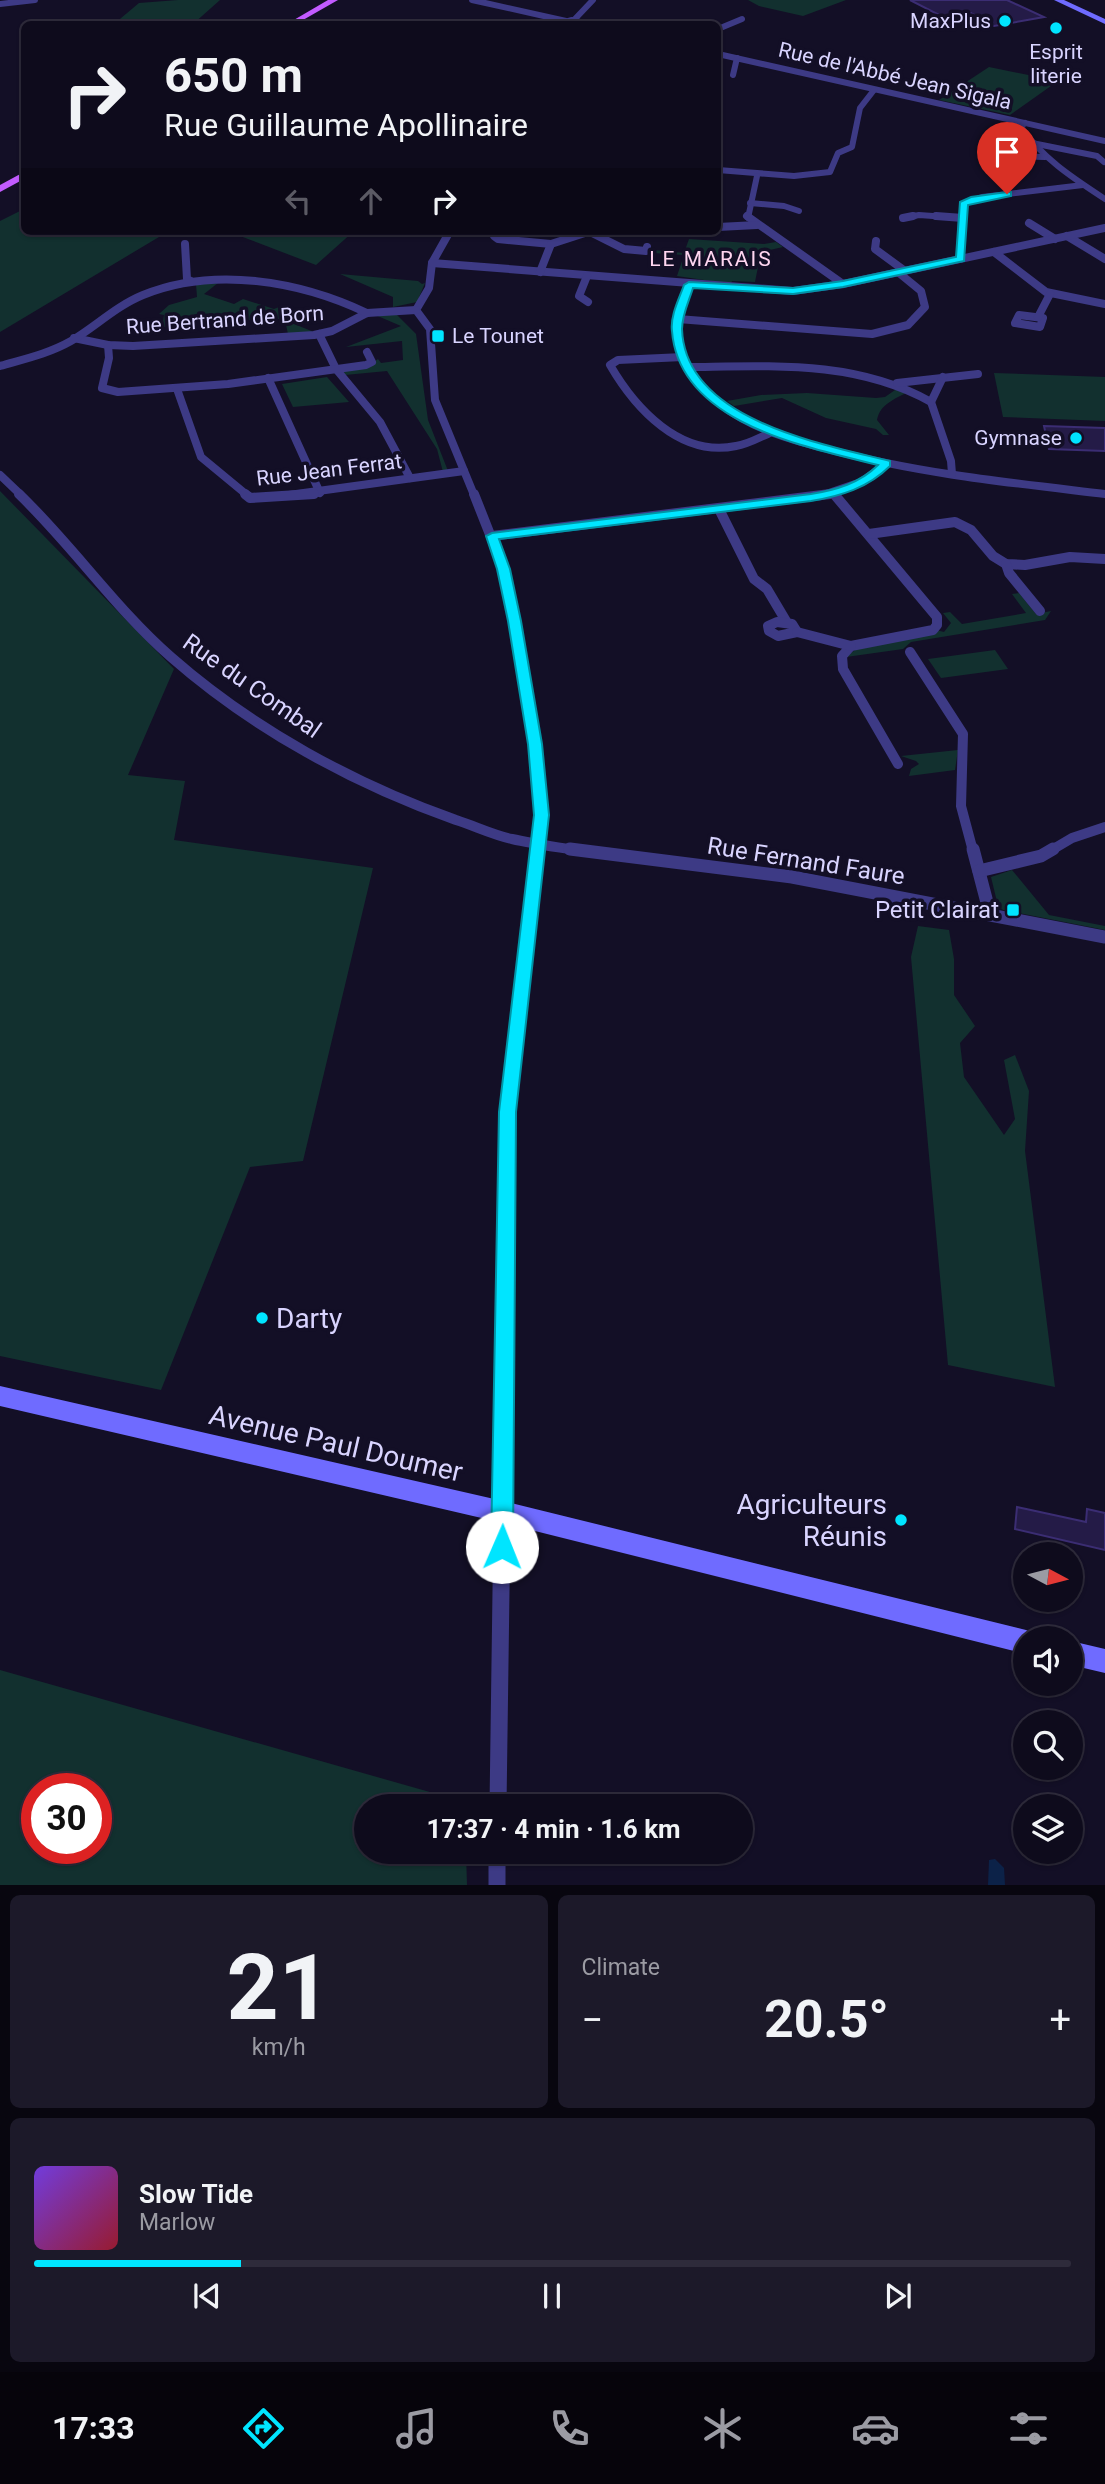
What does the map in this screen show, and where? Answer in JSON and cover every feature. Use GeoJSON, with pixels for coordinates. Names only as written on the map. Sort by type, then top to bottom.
{"type":"FeatureCollection","features":[{"type":"Feature","properties":{"kind":"main road"},"geometry":{"type":"LineString","coordinates":[[296,21],[334,0]]}},
{"type":"Feature","properties":{"kind":"main road"},"geometry":{"type":"LineString","coordinates":[[1058,0],[1105,22]]}},
{"type":"Feature","properties":{"kind":"main road"},"geometry":{"type":"LineString","coordinates":[[0,189],[21,177]]}},
{"type":"Feature","properties":{"kind":"main road","name":"Avenue Paul Doumer"},"geometry":{"type":"LineString","coordinates":[[0,1396],[503,1512],[1013,1639]]}},
{"type":"Feature","properties":{"kind":"main road"},"geometry":{"type":"LineString","coordinates":[[1083,1656],[1105,1661]]}},
{"type":"Feature","properties":{"kind":"street"},"geometry":{"type":"LineString","coordinates":[[0,4],[35,0]]}},
{"type":"Feature","properties":{"kind":"street"},"geometry":{"type":"LineString","coordinates":[[472,0],[564,21]]}},
{"type":"Feature","properties":{"kind":"street"},"geometry":{"type":"LineString","coordinates":[[575,21],[593,0]]}},
{"type":"Feature","properties":{"kind":"street"},"geometry":{"type":"LineString","coordinates":[[721,28],[742,19]]}},
{"type":"Feature","properties":{"kind":"street","name":"Rue de l'Abbé Jean Sigala"},"geometry":{"type":"LineString","coordinates":[[721,55],[1105,141]]}},
{"type":"Feature","properties":{"kind":"street"},"geometry":{"type":"LineString","coordinates":[[733,75],[737,58]]}},
{"type":"Feature","properties":{"kind":"street"},"geometry":{"type":"LineString","coordinates":[[721,170],[749,172],[757,176],[813,176],[830,173],[834,170],[835,157],[852,146],[860,103],[874,90]]}},
{"type":"Feature","properties":{"kind":"street"},"geometry":{"type":"LineString","coordinates":[[1025,123],[1021,127],[1045,157],[1105,199]]}},
{"type":"Feature","properties":{"kind":"street"},"geometry":{"type":"LineString","coordinates":[[1032,143],[1097,156],[1104,162]]}},
{"type":"Feature","properties":{"kind":"street"},"geometry":{"type":"LineString","coordinates":[[1009,160],[1008,156],[1045,157]]}},
{"type":"Feature","properties":{"kind":"street"},"geometry":{"type":"LineString","coordinates":[[757,176],[747,217],[843,284]]}},
{"type":"Feature","properties":{"kind":"street"},"geometry":{"type":"LineString","coordinates":[[960,259],[963,204],[971,200],[1083,185]]}},
{"type":"Feature","properties":{"kind":"street"},"geometry":{"type":"LineString","coordinates":[[750,203],[784,206],[799,211]]}},
{"type":"Feature","properties":{"kind":"street"},"geometry":{"type":"LineString","coordinates":[[903,218],[919,215],[962,218]]}},
{"type":"Feature","properties":{"kind":"street"},"geometry":{"type":"LineString","coordinates":[[1029,223],[1055,239]]}},
{"type":"Feature","properties":{"kind":"street"},"geometry":{"type":"LineString","coordinates":[[721,227],[757,225]]}},
{"type":"Feature","properties":{"kind":"street"},"geometry":{"type":"LineString","coordinates":[[432,263],[793,291],[843,284],[1105,228]]}},
{"type":"Feature","properties":{"kind":"street"},"geometry":{"type":"LineString","coordinates":[[448,235],[432,263],[429,288],[416,310],[430,328],[435,400],[504,569],[535,744],[542,815],[508,1112],[498,1794]]}},
{"type":"Feature","properties":{"kind":"street"},"geometry":{"type":"LineString","coordinates":[[494,235],[498,239],[551,244],[578,235]]}},
{"type":"Feature","properties":{"kind":"street"},"geometry":{"type":"LineString","coordinates":[[598,235],[624,249],[646,251],[647,247]]}},
{"type":"Feature","properties":{"kind":"street"},"geometry":{"type":"LineString","coordinates":[[1067,236],[1105,259]]}},
{"type":"Feature","properties":{"kind":"street"},"geometry":{"type":"LineString","coordinates":[[678,319],[848,333],[890,331],[908,325],[925,307],[926,298],[902,272],[875,249],[876,241]]}},
{"type":"Feature","properties":{"kind":"street"},"geometry":{"type":"LineString","coordinates":[[185,244],[187,279],[191,281]]}},
{"type":"Feature","properties":{"kind":"street"},"geometry":{"type":"LineString","coordinates":[[540,272],[551,244]]}},
{"type":"Feature","properties":{"kind":"street"},"geometry":{"type":"LineString","coordinates":[[995,252],[1051,294],[1105,304]]}},
{"type":"Feature","properties":{"kind":"street"},"geometry":{"type":"LineString","coordinates":[[587,276],[579,296],[588,302]]}},
{"type":"Feature","properties":{"kind":"street"},"geometry":{"type":"LineString","coordinates":[[0,366],[60,347],[143,295],[191,281],[241,281],[276,285],[310,292],[366,313]]}},
{"type":"Feature","properties":{"kind":"street"},"geometry":{"type":"LineString","coordinates":[[689,285],[677,331],[683,357],[695,379],[719,404],[772,432],[837,453],[886,464],[1105,494]]}},
{"type":"Feature","properties":{"kind":"street"},"geometry":{"type":"LineString","coordinates":[[1038,317],[1051,294]]}},
{"type":"Feature","properties":{"kind":"street","name":"Rue Bertrand de Born"},"geometry":{"type":"LineString","coordinates":[[74,338],[108,345],[229,342],[320,334],[350,324],[366,313],[416,310]]}},
{"type":"Feature","properties":{"kind":"street"},"geometry":{"type":"LineString","coordinates":[[320,334],[336,369],[380,422],[410,478]]}},
{"type":"Feature","properties":{"kind":"street"},"geometry":{"type":"LineString","coordinates":[[108,345],[109,358],[102,387],[107,391],[177,389],[336,369],[370,363],[368,352]]}},
{"type":"Feature","properties":{"kind":"street"},"geometry":{"type":"LineString","coordinates":[[683,357],[618,360],[610,365],[621,386],[637,405],[686,441],[699,446],[731,447],[772,432]]}},
{"type":"Feature","properties":{"kind":"street"},"geometry":{"type":"LineString","coordinates":[[689,367],[798,368],[851,373],[897,383],[932,402]]}},
{"type":"Feature","properties":{"kind":"street"},"geometry":{"type":"LineString","coordinates":[[897,383],[978,374]]}},
{"type":"Feature","properties":{"kind":"street"},"geometry":{"type":"LineString","coordinates":[[943,377],[932,402],[951,461],[952,474]]}},
{"type":"Feature","properties":{"kind":"street"},"geometry":{"type":"LineString","coordinates":[[268,378],[320,493]]}},
{"type":"Feature","properties":{"kind":"street","name":"Rue Jean Ferrat"},"geometry":{"type":"LineString","coordinates":[[177,389],[201,457],[244,496],[255,499],[320,493],[464,471]]}},
{"type":"Feature","properties":{"kind":"street"},"geometry":{"type":"LineString","coordinates":[[492,536],[834,494],[871,479],[886,464]]}},
{"type":"Feature","properties":{"kind":"street","name":"Rue du Combal"},"geometry":{"type":"LineString","coordinates":[[0,474],[42,516],[128,615],[171,657],[269,730],[316,757],[417,806],[510,839],[540,844]]}},
{"type":"Feature","properties":{"kind":"street"},"geometry":{"type":"LineString","coordinates":[[797,632],[793,624],[786,621],[771,623],[769,631],[778,636],[797,632],[850,646],[926,632],[937,625],[932,610],[834,494]]}},
{"type":"Feature","properties":{"kind":"street"},"geometry":{"type":"LineString","coordinates":[[719,509],[754,579],[767,589],[786,621]]}},
{"type":"Feature","properties":{"kind":"street"},"geometry":{"type":"LineString","coordinates":[[869,534],[955,522],[971,530],[993,556],[1006,564],[1088,557],[1105,559]]}},
{"type":"Feature","properties":{"kind":"street"},"geometry":{"type":"LineString","coordinates":[[1006,564],[1009,573],[1040,611]]}},
{"type":"Feature","properties":{"kind":"street"},"geometry":{"type":"LineString","coordinates":[[850,646],[843,653],[843,669],[898,764]]}},
{"type":"Feature","properties":{"kind":"street"},"geometry":{"type":"LineString","coordinates":[[910,652],[963,734],[961,806],[990,914]]}},
{"type":"Feature","properties":{"kind":"street"},"geometry":{"type":"LineString","coordinates":[[979,871],[1041,856],[1072,838],[1105,827]]}},
{"type":"Feature","properties":{"kind":"street","name":"Rue Fernand Faure"},"geometry":{"type":"LineString","coordinates":[[540,844],[792,877],[1105,937]]}},
{"type":"Feature","properties":{"kind":"street"},"geometry":{"type":"LineString","coordinates":[[497,1864],[497,1885]]}},
{"type":"Feature","properties":{"kind":"green space"},"geometry":{"type":"Polygon","coordinates":[[[220,0],[196,21],[118,21],[139,3],[220,0]]]}},
{"type":"Feature","properties":{"kind":"green space"},"geometry":{"type":"Polygon","coordinates":[[[748,0],[846,0],[803,16],[759,6],[748,0]]]}},
{"type":"Feature","properties":{"kind":"green space"},"geometry":{"type":"Polygon","coordinates":[[[989,67],[1058,81],[1010,115],[939,100],[989,67]]]}},
{"type":"Feature","properties":{"kind":"green space"},"geometry":{"type":"Polygon","coordinates":[[[21,210],[21,235],[162,235],[0,332],[0,221],[21,210]]]}},
{"type":"Feature","properties":{"kind":"green space"},"geometry":{"type":"Polygon","coordinates":[[[237,235],[350,235],[316,265],[237,235]]]}},
{"type":"Feature","properties":{"kind":"green space"},"geometry":{"type":"Polygon","coordinates":[[[689,239],[764,244],[776,242],[783,247],[761,252],[755,282],[732,281],[731,284],[677,276],[684,255],[653,253],[654,250],[684,253],[689,239]]]}},
{"type":"Feature","properties":{"kind":"green space"},"geometry":{"type":"Polygon","coordinates":[[[340,274],[425,283],[417,302],[393,307],[393,297],[340,274]]]}},
{"type":"Feature","properties":{"kind":"green space"},"geometry":{"type":"Polygon","coordinates":[[[218,283],[204,294],[234,304],[243,299],[274,309],[284,305],[306,313],[289,322],[314,332],[288,334],[286,325],[280,319],[195,322],[194,326],[162,327],[164,315],[159,314],[169,305],[197,297],[196,284],[218,283]]]}},
{"type":"Feature","properties":{"kind":"green space"},"geometry":{"type":"Polygon","coordinates":[[[395,313],[416,334],[428,420],[448,471],[443,472],[437,449],[387,371],[345,375],[342,370],[369,366],[378,359],[381,363],[403,360],[402,341],[346,347],[401,326],[373,314],[395,313]]]}},
{"type":"Feature","properties":{"kind":"green space"},"geometry":{"type":"Polygon","coordinates":[[[994,373],[1105,377],[1105,421],[1003,417],[994,373]]]}},
{"type":"Feature","properties":{"kind":"green space"},"geometry":{"type":"Polygon","coordinates":[[[327,377],[349,402],[293,407],[282,384],[327,377]]]}},
{"type":"Feature","properties":{"kind":"green space"},"geometry":{"type":"Polygon","coordinates":[[[898,388],[908,392],[885,406],[877,420],[889,435],[883,435],[876,429],[826,418],[782,398],[734,406],[727,401],[761,395],[807,393],[876,398],[885,397],[898,388]]]}},
{"type":"Feature","properties":{"kind":"green space"},"geometry":{"type":"Polygon","coordinates":[[[0,491],[174,669],[128,775],[185,781],[174,840],[373,868],[303,1161],[250,1167],[161,1390],[0,1356],[0,491]]]}},
{"type":"Feature","properties":{"kind":"green space"},"geometry":{"type":"Polygon","coordinates":[[[1019,593],[1036,614],[1051,611],[1045,620],[911,642],[903,649],[846,657],[860,646],[936,630],[944,632],[951,623],[943,613],[950,612],[962,624],[1026,613],[1012,594],[1019,593]]]}},
{"type":"Feature","properties":{"kind":"green space"},"geometry":{"type":"Polygon","coordinates":[[[995,650],[1008,669],[941,678],[928,659],[995,650]]]}},
{"type":"Feature","properties":{"kind":"green space"},"geometry":{"type":"Polygon","coordinates":[[[958,750],[955,770],[909,776],[911,769],[919,764],[901,756],[958,750]]]}},
{"type":"Feature","properties":{"kind":"green space"},"geometry":{"type":"Polygon","coordinates":[[[1012,870],[1049,915],[1105,926],[1105,930],[1003,910],[998,906],[991,877],[1012,870]]]}},
{"type":"Feature","properties":{"kind":"green space"},"geometry":{"type":"Polygon","coordinates":[[[918,926],[949,930],[954,959],[954,995],[975,1026],[960,1043],[964,1077],[1004,1135],[1015,1119],[1004,1060],[1015,1055],[1029,1091],[1025,1151],[1055,1387],[948,1365],[911,957],[918,926]]]}},
{"type":"Feature","properties":{"kind":"green space"},"geometry":{"type":"Polygon","coordinates":[[[0,1670],[437,1794],[354,1794],[354,1864],[466,1864],[467,1885],[0,1885],[0,1670]]]}},
{"type":"Feature","properties":{"kind":"water"},"geometry":{"type":"Polygon","coordinates":[[[995,1859],[1004,1868],[1005,1885],[988,1885],[989,1860],[995,1859]]]}},
{"type":"Feature","properties":{"kind":"building"},"geometry":{"type":"Polygon","coordinates":[[[910,0],[1007,0],[1044,17],[994,26],[971,13],[945,18],[910,0]]]}},
{"type":"Feature","properties":{"kind":"building","name":"Gymnase"},"geometry":{"type":"Polygon","coordinates":[[[1044,426],[1105,428],[1105,451],[1049,449],[1044,426]]]}},
{"type":"Feature","properties":{"kind":"building"},"geometry":{"type":"Polygon","coordinates":[[[1017,1507],[1086,1522],[1087,1509],[1105,1513],[1105,1550],[1083,1545],[1083,1542],[1071,1542],[1015,1529],[1017,1507]]]}},
{"type":"Feature","properties":{"kind":"place","name":"MaxPlus"},"geometry":{"type":"Point","coordinates":[1005,21]}},
{"type":"Feature","properties":{"kind":"place","name":"Esprit literie"},"geometry":{"type":"Point","coordinates":[1056,28]}},
{"type":"Feature","properties":{"kind":"place","name":"Le Tounet"},"geometry":{"type":"Point","coordinates":[438,336]}},
{"type":"Feature","properties":{"kind":"place","name":"Gymnase"},"geometry":{"type":"Point","coordinates":[1076,438]}},
{"type":"Feature","properties":{"kind":"place","name":"Petit Clairat"},"geometry":{"type":"Point","coordinates":[1013,910]}},
{"type":"Feature","properties":{"kind":"place","name":"Darty"},"geometry":{"type":"Point","coordinates":[262,1318]}},
{"type":"Feature","properties":{"kind":"place","name":"Agriculteurs Réunis"},"geometry":{"type":"Point","coordinates":[901,1520]}},
{"type":"Feature","properties":{"kind":"district","name":"LE MARAIS"},"geometry":{"type":"Point","coordinates":[711,259]}},
{"type":"Feature","properties":{"kind":"route"},"geometry":{"type":"LineString","coordinates":[[502,1547],[508,1112],[542,815],[535,744],[514,621],[504,569],[492,536],[811,498],[834,494],[871,479],[886,464],[837,453],[772,432],[719,404],[695,379],[683,357],[677,331],[689,285],[793,291],[819,289],[960,259],[963,204],[982,197],[1007,194]]}}]}
